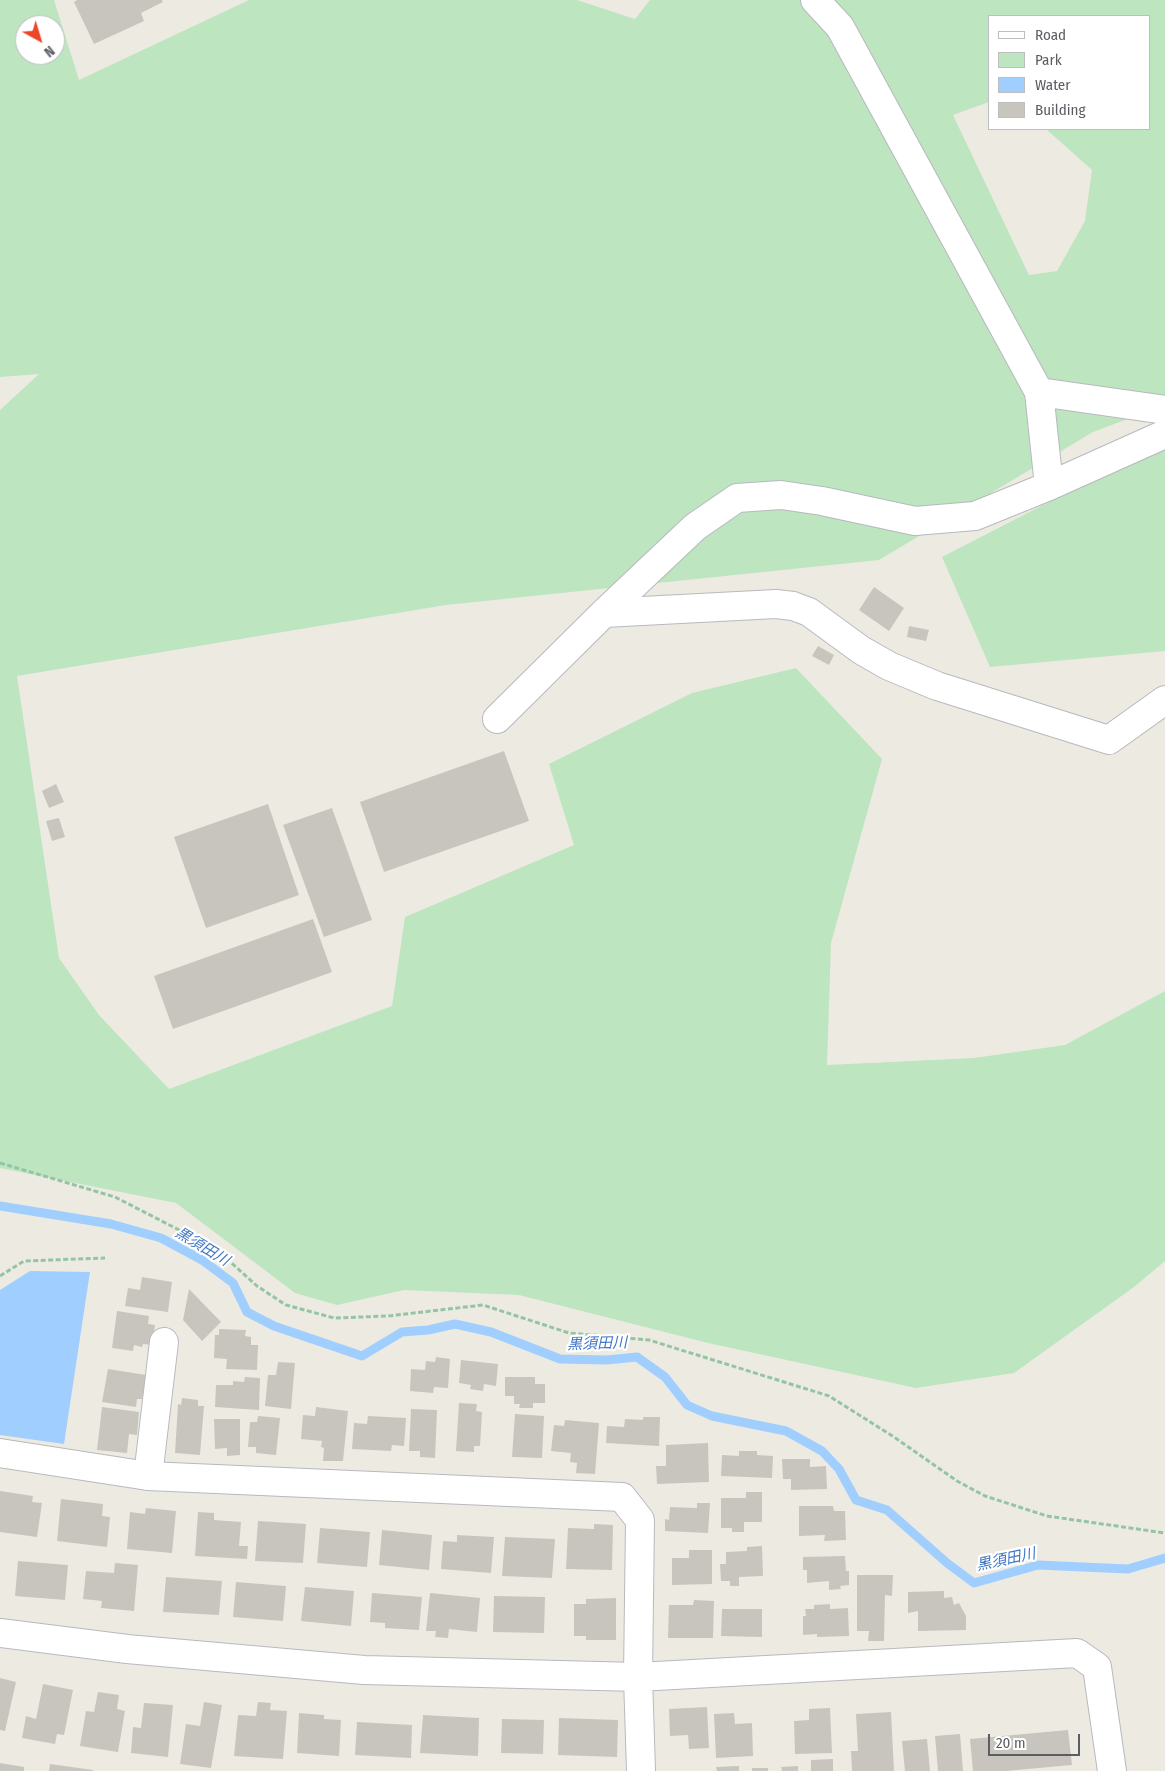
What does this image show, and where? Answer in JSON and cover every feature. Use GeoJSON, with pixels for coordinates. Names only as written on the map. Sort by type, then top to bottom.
{"type":"FeatureCollection","features":[{"type":"Feature","properties":{"kind":"street"},"geometry":{"type":"LineString","coordinates":[[815,0],[840,28],[1039,392],[1049,486]]}},
{"type":"Feature","properties":{"kind":"street"},"geometry":{"type":"LineString","coordinates":[[1039,392],[1165,410]]}},
{"type":"Feature","properties":{"kind":"street"},"geometry":{"type":"LineString","coordinates":[[497,718],[695,527],[737,498],[781,495],[822,501],[915,521],[975,516],[1049,486],[1165,434]]}},
{"type":"Feature","properties":{"kind":"street"},"geometry":{"type":"LineString","coordinates":[[604,613],[776,604],[793,606],[809,612],[861,650],[889,666],[921,680],[1109,740],[1165,700]]}},
{"type":"Feature","properties":{"kind":"street"},"geometry":{"type":"LineString","coordinates":[[148,1476],[164,1342]]}},
{"type":"Feature","properties":{"kind":"street"},"geometry":{"type":"LineString","coordinates":[[0,1453],[148,1476],[622,1497],[640,1520],[638,1677],[641,1771]]}},
{"type":"Feature","properties":{"kind":"street"},"geometry":{"type":"LineString","coordinates":[[0,1633],[127,1649],[364,1670],[638,1677],[1077,1653],[1097,1667],[1112,1771]]}},
{"type":"Feature","properties":{"kind":"path"},"geometry":{"type":"LineString","coordinates":[[0,1163],[115,1197],[216,1249],[257,1286],[286,1305],[334,1318],[388,1316],[483,1305],[570,1333],[649,1340],[829,1396],[894,1437],[957,1481],[985,1496],[1047,1516],[1165,1533]]}},
{"type":"Feature","properties":{"kind":"path"},"geometry":{"type":"LineString","coordinates":[[0,1276],[24,1262],[104,1258]]}},
{"type":"Feature","properties":{"kind":"green space"},"geometry":{"type":"Polygon","coordinates":[[[0,0],[54,0],[59,15],[15,15],[15,65],[65,65],[65,35],[79,80],[249,0],[577,0],[635,19],[650,0],[1165,0],[1165,405],[1093,432],[879,560],[446,605],[17,676],[59,958],[99,1015],[169,1089],[392,1006],[405,917],[574,845],[549,764],[692,693],[796,668],[882,759],[831,943],[827,1065],[974,1058],[1065,1045],[1165,991],[1165,1261],[1134,1287],[1014,1373],[916,1388],[708,1343],[519,1295],[404,1290],[337,1305],[295,1293],[176,1203],[0,1168],[0,410],[39,374],[0,377],[0,0]],[[988,15],[988,102],[953,115],[1029,275],[1057,271],[1085,221],[1092,170],[1047,130],[1150,130],[1150,15],[988,15]]]}},
{"type":"Feature","properties":{"kind":"green space"},"geometry":{"type":"Polygon","coordinates":[[[1165,444],[1165,651],[990,667],[942,557],[1165,444]]]}},
{"type":"Feature","properties":{"kind":"water"},"geometry":{"type":"Polygon","coordinates":[[[30,1271],[90,1272],[64,1444],[0,1435],[0,1290],[30,1271]]]}},
{"type":"Feature","properties":{"kind":"building"},"geometry":{"type":"Polygon","coordinates":[[[77,0],[162,0],[163,2],[141,13],[144,21],[94,44],[74,2],[77,0]]]}},
{"type":"Feature","properties":{"kind":"building"},"geometry":{"type":"Polygon","coordinates":[[[874,587],[904,608],[889,631],[859,610],[874,587]]]}},
{"type":"Feature","properties":{"kind":"building"},"geometry":{"type":"Polygon","coordinates":[[[909,626],[929,630],[926,641],[907,637],[909,626]]]}},
{"type":"Feature","properties":{"kind":"building"},"geometry":{"type":"Polygon","coordinates":[[[818,646],[834,655],[829,665],[812,656],[818,646]]]}},
{"type":"Feature","properties":{"kind":"building"},"geometry":{"type":"Polygon","coordinates":[[[504,751],[529,821],[384,872],[360,802],[504,751]]]}},
{"type":"Feature","properties":{"kind":"building"},"geometry":{"type":"Polygon","coordinates":[[[56,784],[64,802],[49,808],[42,791],[56,784]]]}},
{"type":"Feature","properties":{"kind":"building"},"geometry":{"type":"Polygon","coordinates":[[[268,804],[299,895],[206,928],[174,837],[268,804]]]}},
{"type":"Feature","properties":{"kind":"building"},"geometry":{"type":"Polygon","coordinates":[[[332,808],[372,920],[324,937],[283,825],[332,808]]]}},
{"type":"Feature","properties":{"kind":"building"},"geometry":{"type":"Polygon","coordinates":[[[59,818],[65,837],[52,841],[46,821],[59,818]]]}},
{"type":"Feature","properties":{"kind":"building"},"geometry":{"type":"Polygon","coordinates":[[[313,919],[332,972],[173,1029],[154,976],[313,919]]]}},
{"type":"Feature","properties":{"kind":"building"},"geometry":{"type":"Polygon","coordinates":[[[142,1277],[172,1282],[168,1312],[125,1306],[128,1288],[140,1290],[142,1277]]]}},
{"type":"Feature","properties":{"kind":"building"},"geometry":{"type":"Polygon","coordinates":[[[189,1289],[221,1322],[202,1341],[183,1320],[189,1289]]]}},
{"type":"Feature","properties":{"kind":"building"},"geometry":{"type":"Polygon","coordinates":[[[117,1311],[149,1316],[148,1324],[155,1325],[152,1345],[143,1344],[142,1347],[134,1345],[133,1351],[112,1348],[117,1311]]]}},
{"type":"Feature","properties":{"kind":"building"},"geometry":{"type":"Polygon","coordinates":[[[219,1329],[246,1330],[245,1336],[251,1337],[251,1345],[258,1345],[257,1370],[226,1369],[227,1359],[214,1358],[215,1335],[219,1335],[219,1329]]]}},
{"type":"Feature","properties":{"kind":"building"},"geometry":{"type":"Polygon","coordinates":[[[436,1357],[450,1359],[448,1388],[434,1387],[433,1393],[410,1391],[411,1369],[425,1370],[426,1361],[435,1362],[436,1357]]]}},
{"type":"Feature","properties":{"kind":"building"},"geometry":{"type":"Polygon","coordinates":[[[461,1360],[498,1364],[496,1386],[484,1384],[483,1391],[470,1389],[471,1385],[459,1383],[461,1360]]]}},
{"type":"Feature","properties":{"kind":"building"},"geometry":{"type":"Polygon","coordinates":[[[278,1362],[295,1363],[291,1409],[265,1406],[268,1375],[276,1375],[278,1362]]]}},
{"type":"Feature","properties":{"kind":"building"},"geometry":{"type":"Polygon","coordinates":[[[108,1369],[146,1375],[142,1399],[137,1399],[136,1407],[102,1402],[108,1369]]]}},
{"type":"Feature","properties":{"kind":"building"},"geometry":{"type":"Polygon","coordinates":[[[245,1377],[260,1378],[259,1410],[215,1407],[216,1385],[233,1385],[233,1381],[244,1382],[245,1377]]]}},
{"type":"Feature","properties":{"kind":"building"},"geometry":{"type":"Polygon","coordinates":[[[505,1377],[535,1377],[535,1384],[545,1384],[545,1403],[533,1403],[533,1408],[519,1408],[520,1404],[514,1404],[514,1396],[505,1396],[505,1377]]]}},
{"type":"Feature","properties":{"kind":"building"},"geometry":{"type":"Polygon","coordinates":[[[182,1398],[198,1400],[198,1406],[204,1406],[200,1455],[175,1453],[178,1404],[181,1405],[182,1398]]]}},
{"type":"Feature","properties":{"kind":"building"},"geometry":{"type":"Polygon","coordinates":[[[459,1403],[477,1404],[476,1411],[482,1412],[480,1446],[474,1446],[474,1452],[456,1451],[459,1403]]]}},
{"type":"Feature","properties":{"kind":"building"},"geometry":{"type":"Polygon","coordinates":[[[102,1407],[139,1412],[137,1435],[129,1434],[127,1453],[97,1450],[102,1407]]]}},
{"type":"Feature","properties":{"kind":"building"},"geometry":{"type":"Polygon","coordinates":[[[316,1407],[348,1411],[343,1461],[323,1461],[324,1448],[321,1447],[322,1441],[301,1439],[303,1415],[315,1416],[316,1407]]]}},
{"type":"Feature","properties":{"kind":"building"},"geometry":{"type":"Polygon","coordinates":[[[411,1409],[437,1410],[435,1458],[420,1457],[420,1451],[409,1451],[411,1409]]]}},
{"type":"Feature","properties":{"kind":"building"},"geometry":{"type":"Polygon","coordinates":[[[515,1414],[544,1416],[542,1458],[512,1457],[515,1414]]]}},
{"type":"Feature","properties":{"kind":"building"},"geometry":{"type":"Polygon","coordinates":[[[258,1416],[280,1418],[276,1455],[256,1453],[256,1447],[248,1447],[250,1422],[257,1422],[258,1416]]]}},
{"type":"Feature","properties":{"kind":"building"},"geometry":{"type":"Polygon","coordinates":[[[368,1416],[406,1418],[404,1446],[392,1445],[391,1451],[352,1449],[354,1423],[367,1424],[368,1416]]]}},
{"type":"Feature","properties":{"kind":"building"},"geometry":{"type":"Polygon","coordinates":[[[643,1417],[660,1417],[659,1446],[606,1443],[607,1426],[624,1427],[625,1419],[643,1420],[643,1417]]]}},
{"type":"Feature","properties":{"kind":"building"},"geometry":{"type":"Polygon","coordinates":[[[214,1419],[240,1419],[240,1455],[227,1456],[227,1448],[215,1449],[214,1419]]]}},
{"type":"Feature","properties":{"kind":"building"},"geometry":{"type":"Polygon","coordinates":[[[565,1420],[599,1423],[595,1474],[576,1473],[577,1463],[570,1462],[571,1453],[551,1451],[554,1425],[564,1426],[565,1420]]]}},
{"type":"Feature","properties":{"kind":"building"},"geometry":{"type":"Polygon","coordinates":[[[708,1443],[709,1482],[657,1484],[656,1466],[666,1466],[666,1445],[708,1443]]]}},
{"type":"Feature","properties":{"kind":"building"},"geometry":{"type":"Polygon","coordinates":[[[739,1451],[757,1451],[757,1455],[773,1456],[772,1478],[721,1476],[722,1455],[739,1456],[739,1451]]]}},
{"type":"Feature","properties":{"kind":"building"},"geometry":{"type":"Polygon","coordinates":[[[782,1459],[810,1459],[810,1467],[826,1466],[827,1489],[791,1490],[791,1479],[783,1479],[782,1459]]]}},
{"type":"Feature","properties":{"kind":"building"},"geometry":{"type":"Polygon","coordinates":[[[0,1491],[33,1496],[32,1502],[42,1503],[37,1537],[0,1532],[0,1491]]]}},
{"type":"Feature","properties":{"kind":"building"},"geometry":{"type":"Polygon","coordinates":[[[746,1492],[762,1492],[762,1522],[744,1522],[744,1532],[732,1532],[732,1528],[721,1528],[721,1498],[746,1498],[746,1492]]]}},
{"type":"Feature","properties":{"kind":"building"},"geometry":{"type":"Polygon","coordinates":[[[61,1499],[103,1504],[102,1516],[110,1517],[107,1547],[57,1541],[61,1499]]]}},
{"type":"Feature","properties":{"kind":"building"},"geometry":{"type":"Polygon","coordinates":[[[697,1503],[710,1503],[708,1533],[665,1531],[665,1519],[669,1520],[670,1507],[697,1508],[697,1503]]]}},
{"type":"Feature","properties":{"kind":"building"},"geometry":{"type":"Polygon","coordinates":[[[799,1506],[833,1506],[834,1511],[845,1511],[846,1540],[824,1541],[825,1535],[799,1536],[799,1506]]]}},
{"type":"Feature","properties":{"kind":"building"},"geometry":{"type":"Polygon","coordinates":[[[146,1508],[176,1511],[172,1553],[127,1549],[130,1512],[145,1514],[146,1508]]]}},
{"type":"Feature","properties":{"kind":"building"},"geometry":{"type":"Polygon","coordinates":[[[198,1512],[214,1513],[214,1520],[241,1522],[239,1546],[248,1546],[247,1559],[195,1556],[198,1512]]]}},
{"type":"Feature","properties":{"kind":"building"},"geometry":{"type":"Polygon","coordinates":[[[258,1521],[306,1524],[303,1563],[255,1561],[258,1521]]]}},
{"type":"Feature","properties":{"kind":"building"},"geometry":{"type":"Polygon","coordinates":[[[594,1524],[613,1525],[612,1570],[566,1569],[568,1528],[594,1529],[594,1524]]]}},
{"type":"Feature","properties":{"kind":"building"},"geometry":{"type":"Polygon","coordinates":[[[320,1528],[370,1532],[367,1567],[317,1563],[320,1528]]]}},
{"type":"Feature","properties":{"kind":"building"},"geometry":{"type":"Polygon","coordinates":[[[382,1530],[432,1535],[429,1570],[379,1565],[382,1530]]]}},
{"type":"Feature","properties":{"kind":"building"},"geometry":{"type":"Polygon","coordinates":[[[457,1535],[494,1537],[491,1573],[441,1569],[443,1541],[457,1542],[457,1535]]]}},
{"type":"Feature","properties":{"kind":"building"},"geometry":{"type":"Polygon","coordinates":[[[505,1537],[555,1539],[552,1578],[502,1576],[505,1537]]]}},
{"type":"Feature","properties":{"kind":"building"},"geometry":{"type":"Polygon","coordinates":[[[762,1546],[763,1576],[739,1577],[739,1586],[730,1586],[730,1581],[721,1581],[720,1564],[726,1564],[726,1552],[747,1551],[747,1547],[762,1546]]]}},
{"type":"Feature","properties":{"kind":"building"},"geometry":{"type":"Polygon","coordinates":[[[689,1550],[712,1550],[712,1584],[672,1585],[672,1558],[689,1558],[689,1550]]]}},
{"type":"Feature","properties":{"kind":"building"},"geometry":{"type":"Polygon","coordinates":[[[845,1556],[846,1571],[849,1571],[849,1585],[840,1586],[841,1589],[829,1590],[829,1581],[807,1583],[807,1570],[803,1570],[803,1557],[845,1556]]]}},
{"type":"Feature","properties":{"kind":"building"},"geometry":{"type":"Polygon","coordinates":[[[18,1561],[68,1565],[65,1600],[15,1596],[18,1561]]]}},
{"type":"Feature","properties":{"kind":"building"},"geometry":{"type":"Polygon","coordinates":[[[115,1563],[138,1565],[134,1611],[101,1608],[102,1601],[83,1599],[86,1571],[114,1573],[115,1563]]]}},
{"type":"Feature","properties":{"kind":"building"},"geometry":{"type":"Polygon","coordinates":[[[857,1575],[893,1575],[892,1596],[885,1595],[884,1641],[868,1641],[869,1631],[857,1631],[857,1575]]]}},
{"type":"Feature","properties":{"kind":"building"},"geometry":{"type":"Polygon","coordinates":[[[166,1577],[222,1581],[219,1615],[163,1612],[166,1577]]]}},
{"type":"Feature","properties":{"kind":"building"},"geometry":{"type":"Polygon","coordinates":[[[236,1582],[286,1586],[283,1621],[233,1617],[236,1582]]]}},
{"type":"Feature","properties":{"kind":"building"},"geometry":{"type":"Polygon","coordinates":[[[305,1587],[354,1591],[351,1626],[301,1621],[305,1587]]]}},
{"type":"Feature","properties":{"kind":"building"},"geometry":{"type":"Polygon","coordinates":[[[944,1591],[944,1598],[952,1597],[954,1605],[959,1603],[966,1616],[966,1630],[918,1631],[918,1611],[908,1613],[908,1592],[944,1591]]]}},
{"type":"Feature","properties":{"kind":"building"},"geometry":{"type":"Polygon","coordinates":[[[372,1593],[422,1597],[419,1630],[385,1628],[385,1623],[370,1622],[372,1593]]]}},
{"type":"Feature","properties":{"kind":"building"},"geometry":{"type":"Polygon","coordinates":[[[430,1593],[480,1598],[477,1632],[449,1629],[448,1638],[435,1637],[436,1631],[426,1631],[430,1593]]]}},
{"type":"Feature","properties":{"kind":"building"},"geometry":{"type":"Polygon","coordinates":[[[494,1596],[545,1597],[544,1633],[493,1632],[494,1596]]]}},
{"type":"Feature","properties":{"kind":"building"},"geometry":{"type":"Polygon","coordinates":[[[616,1598],[616,1640],[586,1640],[586,1636],[574,1636],[574,1604],[586,1604],[586,1599],[616,1598]]]}},
{"type":"Feature","properties":{"kind":"building"},"geometry":{"type":"Polygon","coordinates":[[[694,1600],[714,1601],[713,1638],[668,1638],[669,1605],[693,1605],[694,1600]]]}},
{"type":"Feature","properties":{"kind":"building"},"geometry":{"type":"Polygon","coordinates":[[[830,1604],[830,1609],[848,1608],[849,1636],[817,1637],[817,1634],[803,1635],[803,1616],[806,1616],[805,1609],[814,1609],[814,1605],[830,1604]]]}},
{"type":"Feature","properties":{"kind":"building"},"geometry":{"type":"Polygon","coordinates":[[[722,1609],[762,1609],[762,1637],[721,1636],[722,1609]]]}},
{"type":"Feature","properties":{"kind":"building"},"geometry":{"type":"Polygon","coordinates":[[[0,1678],[16,1682],[5,1731],[0,1730],[0,1678]]]}},
{"type":"Feature","properties":{"kind":"building"},"geometry":{"type":"Polygon","coordinates":[[[43,1684],[73,1690],[64,1735],[57,1734],[55,1744],[22,1738],[26,1716],[36,1719],[43,1684]]]}},
{"type":"Feature","properties":{"kind":"building"},"geometry":{"type":"Polygon","coordinates":[[[98,1692],[119,1695],[117,1709],[125,1711],[118,1752],[80,1746],[86,1711],[94,1712],[98,1692]]]}},
{"type":"Feature","properties":{"kind":"building"},"geometry":{"type":"Polygon","coordinates":[[[204,1702],[222,1705],[211,1768],[180,1764],[186,1724],[200,1726],[204,1702]]]}},
{"type":"Feature","properties":{"kind":"building"},"geometry":{"type":"Polygon","coordinates":[[[258,1702],[271,1703],[270,1710],[287,1711],[283,1759],[234,1756],[238,1715],[256,1716],[258,1702]]]}},
{"type":"Feature","properties":{"kind":"building"},"geometry":{"type":"Polygon","coordinates":[[[144,1703],[173,1705],[168,1757],[131,1753],[133,1727],[141,1728],[144,1703]]]}},
{"type":"Feature","properties":{"kind":"building"},"geometry":{"type":"Polygon","coordinates":[[[707,1707],[709,1748],[689,1749],[688,1735],[670,1736],[669,1709],[707,1707]]]}},
{"type":"Feature","properties":{"kind":"building"},"geometry":{"type":"Polygon","coordinates":[[[830,1708],[832,1753],[795,1754],[794,1721],[809,1720],[809,1709],[830,1708]]]}},
{"type":"Feature","properties":{"kind":"building"},"geometry":{"type":"Polygon","coordinates":[[[891,1712],[894,1771],[852,1771],[851,1751],[858,1751],[856,1714],[891,1712]]]}},
{"type":"Feature","properties":{"kind":"building"},"geometry":{"type":"Polygon","coordinates":[[[299,1713],[324,1715],[324,1719],[341,1720],[339,1756],[297,1753],[299,1713]]]}},
{"type":"Feature","properties":{"kind":"building"},"geometry":{"type":"Polygon","coordinates":[[[734,1713],[735,1724],[752,1723],[753,1756],[716,1758],[714,1714],[734,1713]]]}},
{"type":"Feature","properties":{"kind":"building"},"geometry":{"type":"Polygon","coordinates":[[[423,1715],[479,1718],[478,1756],[420,1753],[423,1715]]]}},
{"type":"Feature","properties":{"kind":"building"},"geometry":{"type":"Polygon","coordinates":[[[559,1718],[618,1720],[617,1757],[558,1755],[559,1718]]]}},
{"type":"Feature","properties":{"kind":"building"},"geometry":{"type":"Polygon","coordinates":[[[502,1719],[544,1720],[543,1754],[501,1753],[502,1719]]]}},
{"type":"Feature","properties":{"kind":"building"},"geometry":{"type":"Polygon","coordinates":[[[357,1722],[412,1725],[411,1758],[355,1755],[357,1722]]]}},
{"type":"Feature","properties":{"kind":"building"},"geometry":{"type":"Polygon","coordinates":[[[1068,1730],[1072,1765],[1006,1771],[973,1771],[970,1739],[1068,1730]]]}},
{"type":"Feature","properties":{"kind":"building"},"geometry":{"type":"Polygon","coordinates":[[[960,1734],[963,1771],[938,1771],[935,1736],[960,1734]]]}},
{"type":"Feature","properties":{"kind":"building"},"geometry":{"type":"Polygon","coordinates":[[[927,1739],[930,1771],[905,1771],[902,1741],[927,1739]]]}},
{"type":"Feature","properties":{"kind":"building"},"geometry":{"type":"Polygon","coordinates":[[[833,1759],[833,1771],[811,1771],[811,1760],[833,1759]]]}},
{"type":"Feature","properties":{"kind":"building"},"geometry":{"type":"Polygon","coordinates":[[[0,1763],[24,1767],[24,1771],[0,1771],[0,1763]]]}},
{"type":"Feature","properties":{"kind":"building"},"geometry":{"type":"Polygon","coordinates":[[[50,1764],[93,1770],[93,1771],[49,1771],[50,1764]]]}},
{"type":"Feature","properties":{"kind":"building"},"geometry":{"type":"Polygon","coordinates":[[[739,1766],[739,1771],[717,1771],[716,1767],[739,1766]]]}},
{"type":"Feature","properties":{"kind":"building"},"geometry":{"type":"Polygon","coordinates":[[[798,1766],[798,1771],[782,1771],[781,1767],[798,1766]]]}},
{"type":"Feature","properties":{"kind":"building"},"geometry":{"type":"Polygon","coordinates":[[[752,1768],[768,1768],[768,1771],[752,1771],[752,1768]]]}},
{"type":"Feature","properties":{"kind":"waterway","name":"黒須田川"},"geometry":{"type":"LineString","coordinates":[[0,1206],[111,1224],[161,1238],[202,1260],[233,1283],[247,1312],[274,1326],[362,1356],[402,1332],[428,1330],[455,1324],[491,1332],[560,1359],[607,1360],[637,1357],[665,1377],[687,1405],[712,1416],[786,1431],[822,1451],[839,1469],[856,1500],[887,1510],[947,1563],[974,1583],[1038,1565],[1128,1569],[1165,1558]]}}]}
